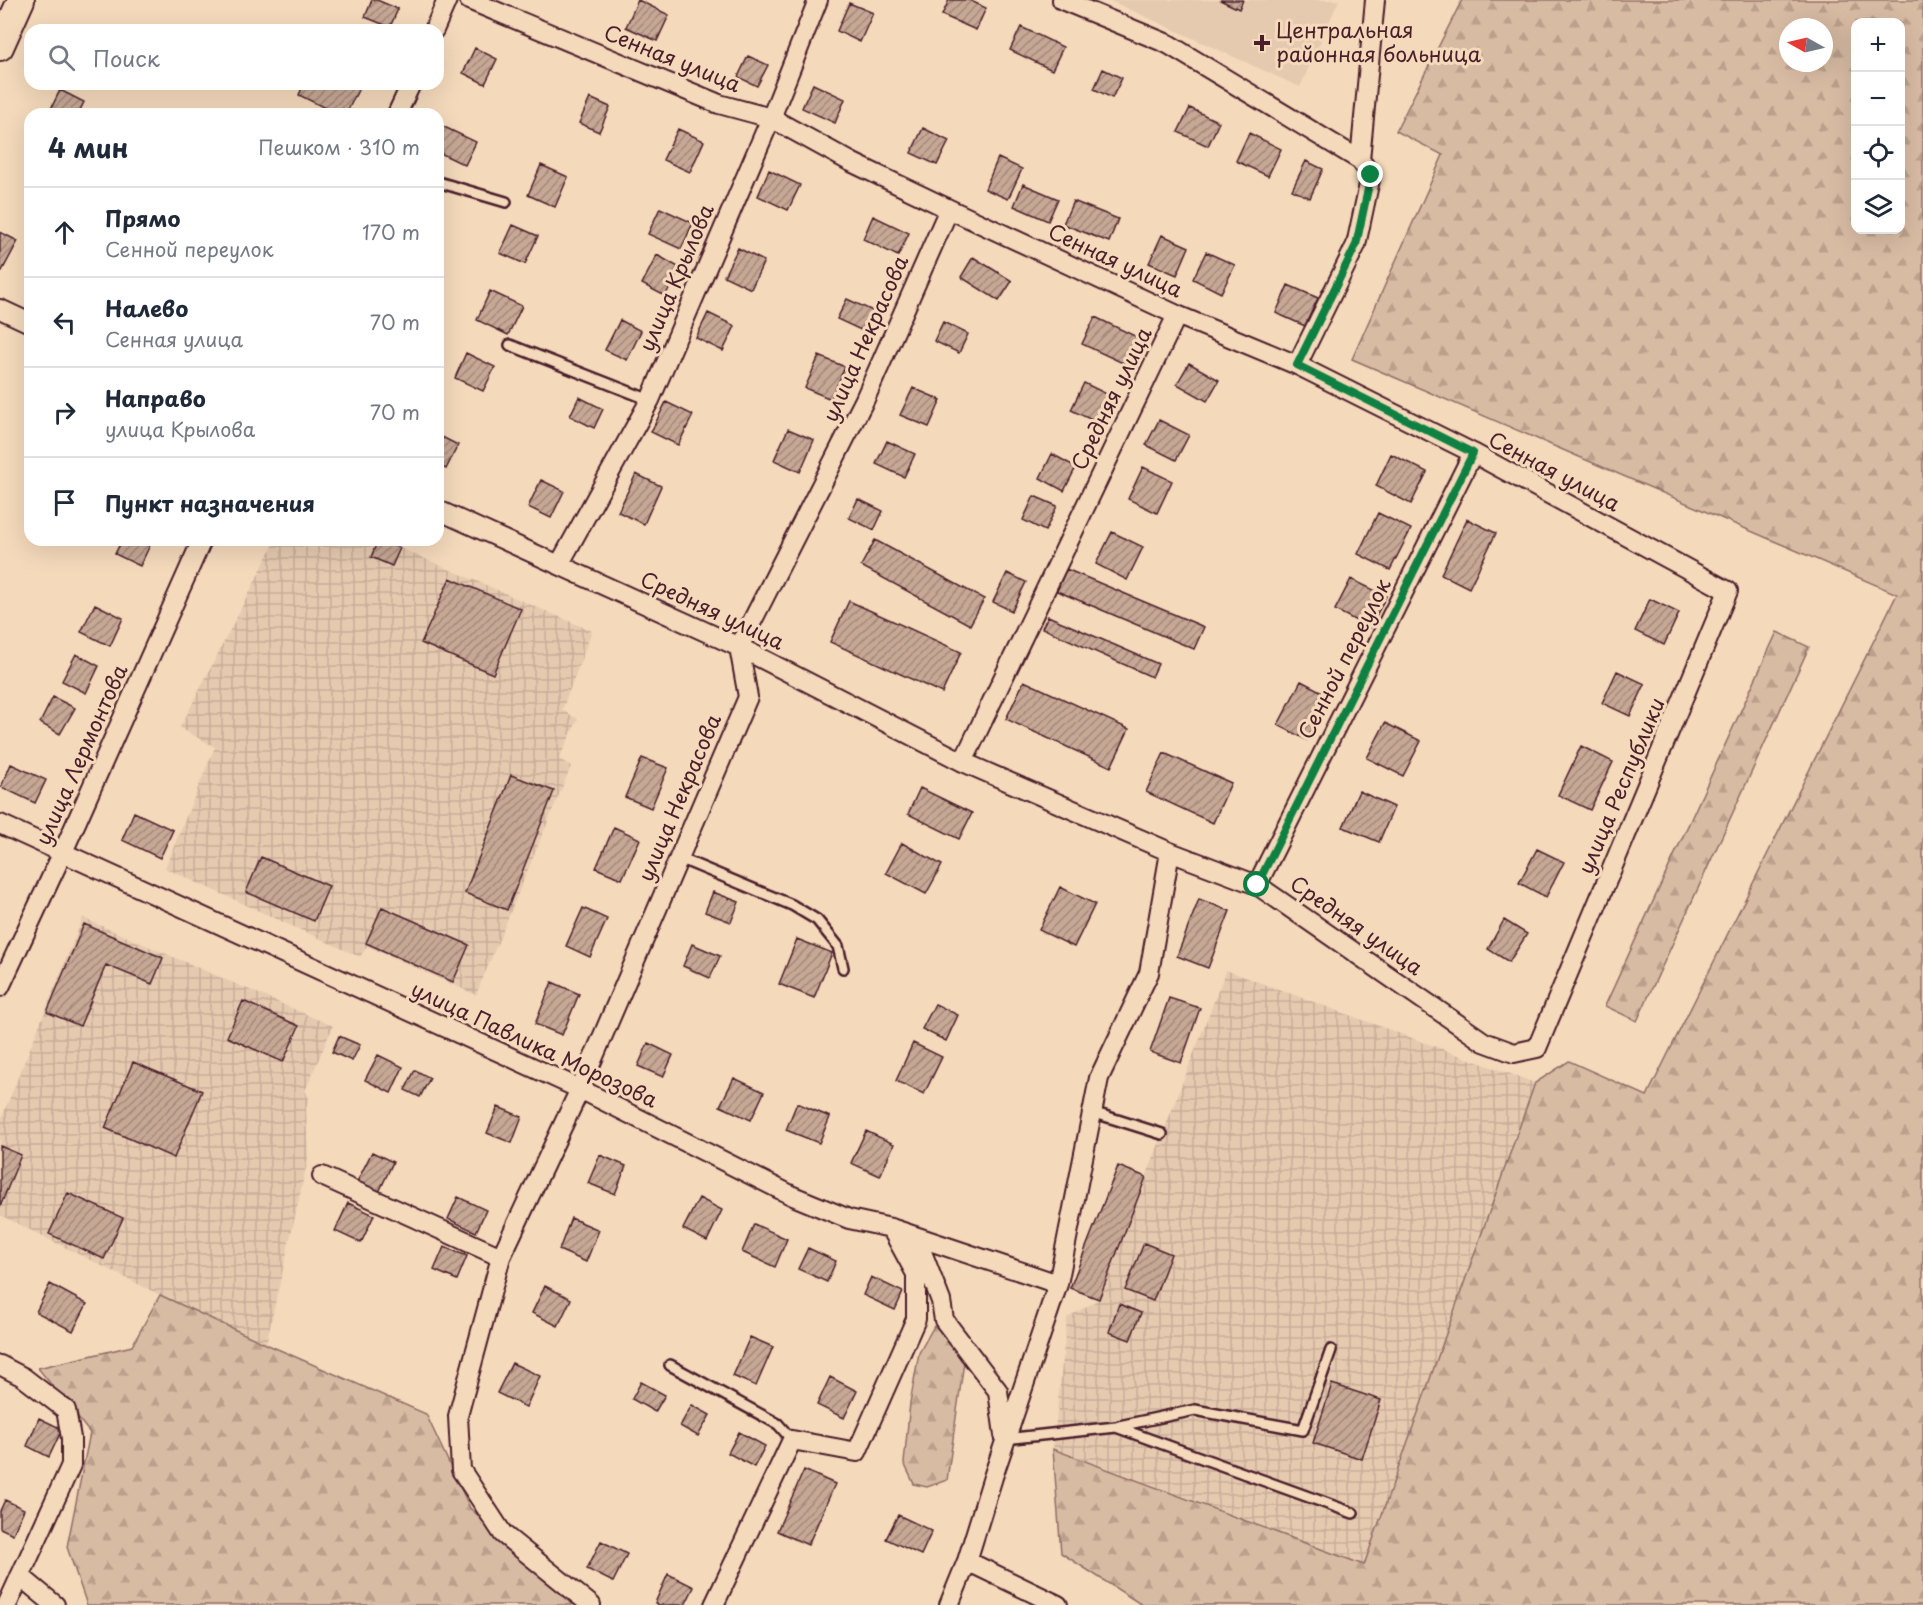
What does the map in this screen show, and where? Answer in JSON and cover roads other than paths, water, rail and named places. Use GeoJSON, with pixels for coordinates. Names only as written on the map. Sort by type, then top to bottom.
{"type":"FeatureCollection","features":[{"type":"Feature","properties":{"kind":"street"},"geometry":{"type":"LineString","coordinates":[[0,47],[21,0]]}},
{"type":"Feature","properties":{"kind":"street"},"geometry":{"type":"LineString","coordinates":[[437,24],[447,0]]}},
{"type":"Feature","properties":{"kind":"street","name":"Сенная улица"},"geometry":{"type":"LineString","coordinates":[[470,0],[719,104],[771,118],[851,162],[949,209],[1177,315],[1297,365],[1473,453],[1728,591]]}},
{"type":"Feature","properties":{"kind":"street","name":"улица Крылова"},"geometry":{"type":"LineString","coordinates":[[559,565],[650,400],[771,118],[818,0]]}},
{"type":"Feature","properties":{"kind":"street"},"geometry":{"type":"LineString","coordinates":[[1062,0],[1168,44],[1360,160],[1371,175],[1356,245],[1297,365]]}},
{"type":"Feature","properties":{"kind":"street"},"geometry":{"type":"LineString","coordinates":[[1360,160],[1375,0]]}},
{"type":"Feature","properties":{"kind":"street"},"geometry":{"type":"LineString","coordinates":[[401,108],[408,90]]}},
{"type":"Feature","properties":{"kind":"street","name":"улица Некрасова"},"geometry":{"type":"LineString","coordinates":[[591,1605],[503,1534],[461,1470],[458,1416],[501,1257],[580,1089],[748,697],[739,647],[866,399],[949,209]]}},
{"type":"Feature","properties":{"kind":"street"},"geometry":{"type":"LineString","coordinates":[[0,309],[24,320]]}},
{"type":"Feature","properties":{"kind":"street","name":"Средняя улица"},"geometry":{"type":"LineString","coordinates":[[963,762],[1177,315]]}},
{"type":"Feature","properties":{"kind":"street","name":"Сенной переулок"},"geometry":{"type":"LineString","coordinates":[[1257,885],[1473,453]]}},
{"type":"Feature","properties":{"kind":"street","name":"Средняя улица"},"geometry":{"type":"LineString","coordinates":[[444,513],[739,647],[963,762],[1170,852],[1257,885],[1484,1042],[1514,1053],[1537,1047],[1557,998]]}},
{"type":"Feature","properties":{"kind":"street","name":"улица Лермонтова"},"geometry":{"type":"LineString","coordinates":[[0,987],[63,852],[199,546]]}},
{"type":"Feature","properties":{"kind":"street","name":"улица Республики"},"geometry":{"type":"LineString","coordinates":[[1557,998],[1728,591]]}},
{"type":"Feature","properties":{"kind":"street","name":"улица Павлика Морозова"},"geometry":{"type":"LineString","coordinates":[[0,824],[580,1089],[793,1197],[849,1219],[891,1228],[1058,1284]]}},
{"type":"Feature","properties":{"kind":"street"},"geometry":{"type":"LineString","coordinates":[[949,1605],[967,1561],[1005,1439],[1058,1284],[1099,1078],[1149,973],[1170,852]]}},
{"type":"Feature","properties":{"kind":"street"},"geometry":{"type":"LineString","coordinates":[[322,1176],[501,1257]]}},
{"type":"Feature","properties":{"kind":"street"},"geometry":{"type":"LineString","coordinates":[[891,1228],[921,1252],[941,1300],[944,1320],[998,1391],[1005,1439]]}},
{"type":"Feature","properties":{"kind":"street"},"geometry":{"type":"LineString","coordinates":[[714,1605],[792,1440],[857,1452],[916,1319],[916,1274],[891,1228]]}},
{"type":"Feature","properties":{"kind":"street"},"geometry":{"type":"LineString","coordinates":[[0,1365],[23,1377],[66,1410],[71,1438],[71,1465],[7,1605]]}},
{"type":"Feature","properties":{"kind":"street"},"geometry":{"type":"LineString","coordinates":[[967,1561],[1058,1605]]}},
{"type":"Feature","properties":{"kind":"street"},"geometry":{"type":"LineString","coordinates":[[20,1576],[55,1605]]}},
{"type":"Feature","properties":{"kind":"lane"},"geometry":{"type":"LineString","coordinates":[[444,184],[506,202]]}},
{"type":"Feature","properties":{"kind":"lane"},"geometry":{"type":"LineString","coordinates":[[510,345],[650,400]]}},
{"type":"Feature","properties":{"kind":"lane"},"geometry":{"type":"LineString","coordinates":[[679,858],[792,906],[817,920],[838,946],[843,968]]}},
{"type":"Feature","properties":{"kind":"lane"},"geometry":{"type":"LineString","coordinates":[[1092,1112],[1162,1134]]}},
{"type":"Feature","properties":{"kind":"lane"},"geometry":{"type":"LineString","coordinates":[[1005,1439],[1116,1427],[1195,1410],[1303,1430],[1331,1350]]}},
{"type":"Feature","properties":{"kind":"lane"},"geometry":{"type":"LineString","coordinates":[[670,1365],[778,1424],[792,1440]]}},
{"type":"Feature","properties":{"kind":"lane"},"geometry":{"type":"LineString","coordinates":[[1116,1427],[1353,1513]]}},
{"type":"Feature","properties":{"kind":"place","name":"Центральная районная больница"},"geometry":{"type":"Point","coordinates":[1262,43]}}]}
